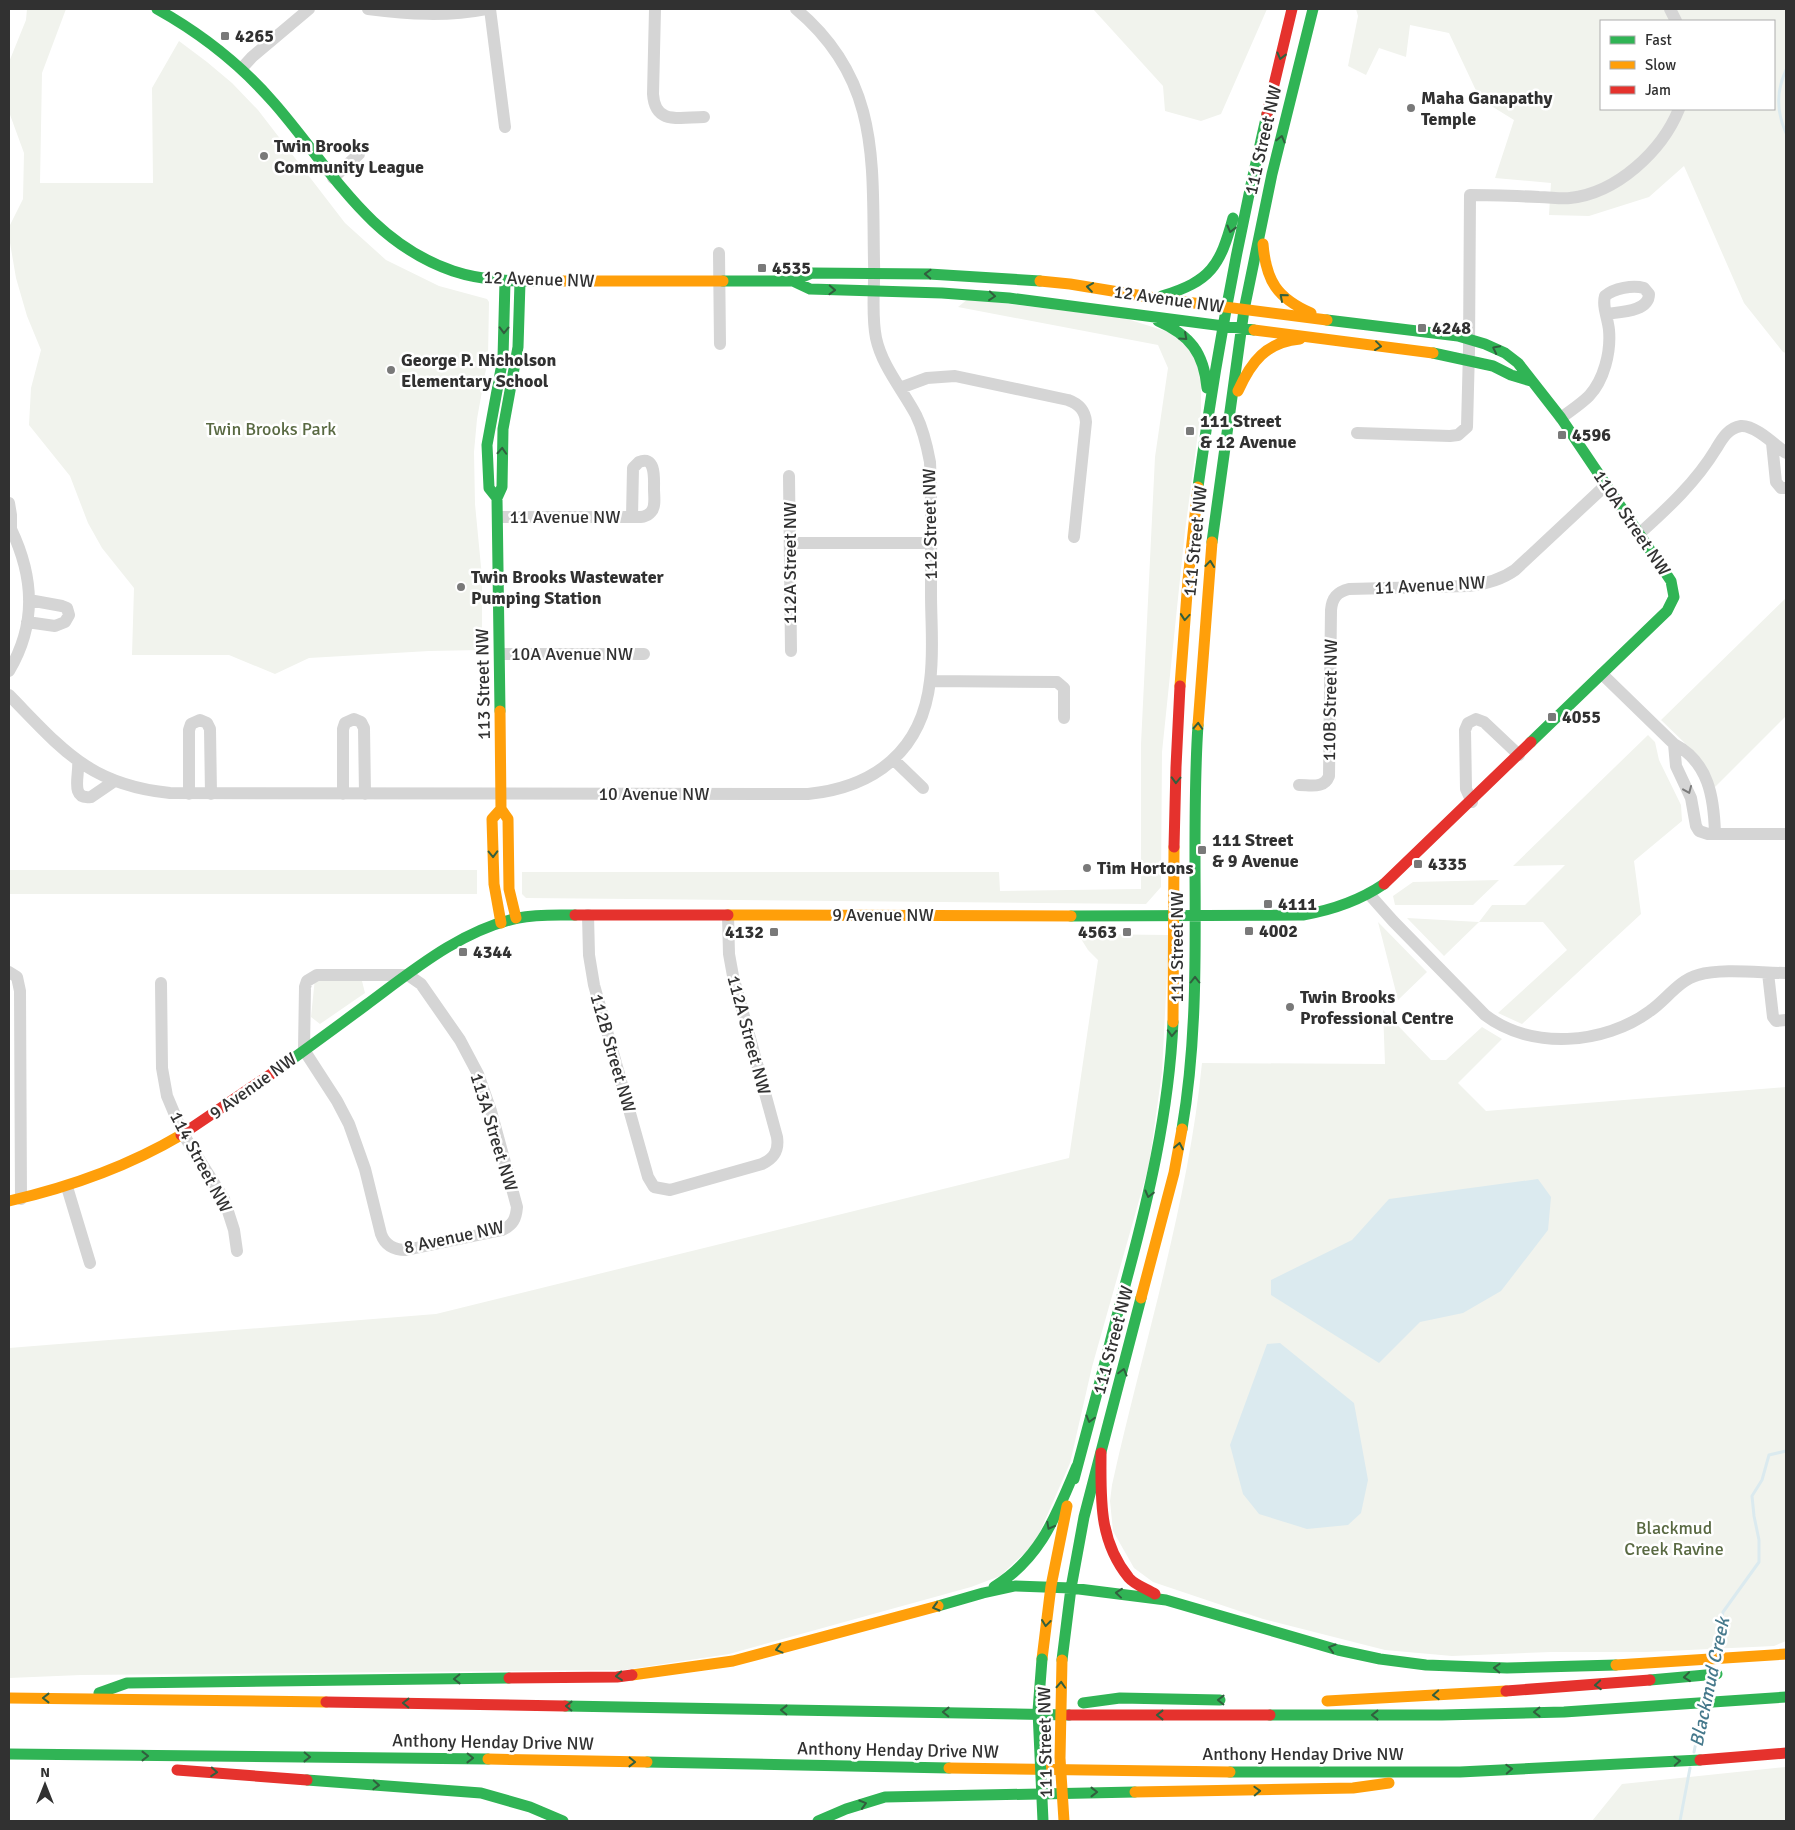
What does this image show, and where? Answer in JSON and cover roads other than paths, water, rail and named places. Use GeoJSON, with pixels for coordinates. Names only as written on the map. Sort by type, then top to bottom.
{"type":"FeatureCollection","features":[{"type":"Feature","properties":{"kind":"main road","name":"12 Avenue NW"},"geometry":{"type":"LineString","coordinates":[[157,9],[192,28],[242,68],[290,121],[361,212],[387,236],[429,262],[456,272],[480,278],[520,282],[792,281],[812,273],[874,273],[1003,278],[1070,284],[1155,298],[1343,322],[1469,349],[1493,366],[1511,375],[1531,381]]}},
{"type":"Feature","properties":{"kind":"main road","name":"111 Street NW"},"geometry":{"type":"LineString","coordinates":[[1042,1821],[1038,1711],[1051,1586],[1059,1540],[1077,1466],[1155,1169],[1170,1069],[1174,1004],[1176,753],[1181,670],[1193,542],[1209,412],[1226,307],[1262,133],[1292,9]]}},
{"type":"Feature","properties":{"kind":"main road","name":"111 Street NW"},"geometry":{"type":"LineString","coordinates":[[1064,1821],[1060,1758],[1062,1660],[1071,1588],[1084,1517],[1174,1173],[1190,1074],[1195,1005],[1196,749],[1213,528],[1228,412],[1244,310],[1272,174],[1313,9]]}},
{"type":"Feature","properties":{"kind":"main road"},"geometry":{"type":"LineString","coordinates":[[1155,298],[1190,287],[1204,279],[1216,267],[1228,237],[1245,170],[1262,133]]}},
{"type":"Feature","properties":{"kind":"main road"},"geometry":{"type":"LineString","coordinates":[[1263,222],[1264,260],[1269,278],[1277,292],[1294,306],[1316,315],[1343,322]]}},
{"type":"Feature","properties":{"kind":"main road","name":"113 Street NW"},"geometry":{"type":"LineString","coordinates":[[497,498],[489,488],[487,445],[502,358],[505,281]]}},
{"type":"Feature","properties":{"kind":"main road","name":"12 Avenue NW"},"geometry":{"type":"LineString","coordinates":[[792,281],[810,289],[942,292],[1009,298],[1330,340],[1469,349],[1485,344],[1514,359],[1561,418]]}},
{"type":"Feature","properties":{"kind":"main road","name":"113 Street NW"},"geometry":{"type":"LineString","coordinates":[[516,918],[509,889],[508,819],[501,809],[497,498],[502,487],[504,429],[518,347],[520,282]]}},
{"type":"Feature","properties":{"kind":"main road"},"geometry":{"type":"LineString","coordinates":[[1142,315],[1172,327],[1194,346],[1202,360],[1207,376],[1209,412]]}},
{"type":"Feature","properties":{"kind":"main road"},"geometry":{"type":"LineString","coordinates":[[1228,412],[1247,371],[1263,353],[1273,346],[1291,339],[1330,340]]}},
{"type":"Feature","properties":{"kind":"main road","name":"110A Street NW"},"geometry":{"type":"LineString","coordinates":[[1369,894],[1386,883],[1472,802],[1667,611],[1673,600],[1674,587],[1671,581],[1561,418]]}},
{"type":"Feature","properties":{"kind":"main road","name":"113 Street NW"},"geometry":{"type":"LineString","coordinates":[[501,809],[492,819],[494,888],[501,923]]}},
{"type":"Feature","properties":{"kind":"main road","name":"9 Avenue NW"},"geometry":{"type":"LineString","coordinates":[[15,1200],[67,1187],[125,1165],[183,1134],[459,941],[516,918],[588,915],[1300,916],[1346,904],[1369,894]]}},
{"type":"Feature","properties":{"kind":"main road"},"geometry":{"type":"LineString","coordinates":[[1101,1453],[1101,1491],[1104,1524],[1109,1546],[1130,1579],[1166,1600]]}},
{"type":"Feature","properties":{"kind":"main road"},"geometry":{"type":"LineString","coordinates":[[983,1593],[1006,1581],[1023,1566],[1040,1545],[1054,1520],[1077,1466]]}},
{"type":"Feature","properties":{"kind":"main road"},"geometry":{"type":"LineString","coordinates":[[83,1698],[126,1683],[617,1677],[733,1661],[1015,1586],[1051,1586],[1166,1600],[1338,1650],[1426,1666],[1507,1668],[1651,1664],[1786,1654]]}},
{"type":"Feature","properties":{"kind":"main road"},"geometry":{"type":"LineString","coordinates":[[1311,1701],[1518,1691],[1732,1673]]}},
{"type":"Feature","properties":{"kind":"main road"},"geometry":{"type":"LineString","coordinates":[[9,1698],[1094,1715],[1432,1715],[1638,1708],[1786,1697]]}},
{"type":"Feature","properties":{"kind":"main road"},"geometry":{"type":"LineString","coordinates":[[995,1713],[1120,1698],[1235,1700]]}},
{"type":"Feature","properties":{"kind":"main road","name":"Anthony Henday Drive NW"},"geometry":{"type":"LineString","coordinates":[[9,1755],[494,1759],[1179,1772],[1460,1772],[1752,1757],[1786,1753]]}},
{"type":"Feature","properties":{"kind":"main road"},"geometry":{"type":"LineString","coordinates":[[9,1755],[145,1767]]}},
{"type":"Feature","properties":{"kind":"main road"},"geometry":{"type":"LineString","coordinates":[[164,1768],[481,1793],[530,1807],[563,1821]]}},
{"type":"Feature","properties":{"kind":"main road"},"geometry":{"type":"LineString","coordinates":[[818,1821],[846,1809],[885,1797],[1353,1788],[1460,1772]]}},
{"type":"Feature","properties":{"kind":"street"},"geometry":{"type":"LineString","coordinates":[[242,68],[309,9]]}},
{"type":"Feature","properties":{"kind":"street"},"geometry":{"type":"LineString","coordinates":[[368,9],[427,15],[486,9]]}},
{"type":"Feature","properties":{"kind":"street"},"geometry":{"type":"LineString","coordinates":[[490,9],[505,127]]}},
{"type":"Feature","properties":{"kind":"street"},"geometry":{"type":"LineString","coordinates":[[655,9],[653,94],[655,108],[667,117],[704,116]]}},
{"type":"Feature","properties":{"kind":"street","name":"112 Street NW"},"geometry":{"type":"LineString","coordinates":[[796,9],[821,32],[842,60],[862,103],[870,141],[874,322],[878,345],[886,364],[919,422],[927,447],[930,473],[931,543],[930,681],[920,718],[905,746],[894,760]]}},
{"type":"Feature","properties":{"kind":"street"},"geometry":{"type":"LineString","coordinates":[[1357,433],[1450,436],[1458,435],[1465,430],[1468,423],[1470,195],[1567,198],[1598,189],[1628,172],[1650,154],[1665,136],[1678,110]]}},
{"type":"Feature","properties":{"kind":"street"},"geometry":{"type":"LineString","coordinates":[[333,178],[358,154]]}},
{"type":"Feature","properties":{"kind":"street"},"geometry":{"type":"LineString","coordinates":[[719,253],[720,344]]}},
{"type":"Feature","properties":{"kind":"street"},"geometry":{"type":"LineString","coordinates":[[1561,418],[1589,396],[1601,376],[1607,359],[1609,344],[1606,314]]}},
{"type":"Feature","properties":{"kind":"street"},"geometry":{"type":"LineString","coordinates":[[900,388],[927,378],[955,376],[1068,400],[1081,408],[1086,422],[1074,537]]}},
{"type":"Feature","properties":{"kind":"street"},"geometry":{"type":"LineString","coordinates":[[1639,534],[1686,489],[1706,465],[1724,436],[1732,429],[1741,426],[1750,427],[1786,453]]}},
{"type":"Feature","properties":{"kind":"street"},"geometry":{"type":"LineString","coordinates":[[1772,444],[1776,482],[1781,488],[1786,488]]}},
{"type":"Feature","properties":{"kind":"street","name":"112A Street NW"},"geometry":{"type":"LineString","coordinates":[[789,476],[790,651]]}},
{"type":"Feature","properties":{"kind":"street","name":"11 Avenue NW"},"geometry":{"type":"LineString","coordinates":[[1340,592],[1355,589],[1468,586],[1500,579],[1515,570],[1606,486]]}},
{"type":"Feature","properties":{"kind":"street"},"geometry":{"type":"LineString","coordinates":[[9,503],[11,511],[10,528],[23,560],[30,600],[28,622],[22,644],[9,671]]}},
{"type":"Feature","properties":{"kind":"street","name":"11 Avenue NW"},"geometry":{"type":"LineString","coordinates":[[498,517],[632,517]]}},
{"type":"Feature","properties":{"kind":"street"},"geometry":{"type":"LineString","coordinates":[[790,543],[931,543]]}},
{"type":"Feature","properties":{"kind":"street","name":"110B Street NW"},"geometry":{"type":"LineString","coordinates":[[1299,785],[1320,785],[1326,782],[1329,776],[1331,610],[1332,600],[1340,592]]}},
{"type":"Feature","properties":{"kind":"street"},"geometry":{"type":"LineString","coordinates":[[28,622],[56,626],[65,622],[69,615],[67,608],[62,606],[30,600]]}},
{"type":"Feature","properties":{"kind":"street","name":"10A Avenue NW"},"geometry":{"type":"LineString","coordinates":[[500,654],[644,654]]}},
{"type":"Feature","properties":{"kind":"street"},"geometry":{"type":"LineString","coordinates":[[1602,674],[1674,744],[1686,750],[1696,761],[1714,802],[1715,834]]}},
{"type":"Feature","properties":{"kind":"street"},"geometry":{"type":"LineString","coordinates":[[930,681],[1057,682],[1064,688],[1064,718]]}},
{"type":"Feature","properties":{"kind":"street","name":"10 Avenue NW"},"geometry":{"type":"LineString","coordinates":[[9,694],[62,749],[97,774],[113,782],[156,792],[189,794],[808,794],[849,786],[877,773],[894,760]]}},
{"type":"Feature","properties":{"kind":"street"},"geometry":{"type":"LineString","coordinates":[[343,794],[342,729],[345,723],[354,718],[361,722],[364,728],[365,794]]}},
{"type":"Feature","properties":{"kind":"street"},"geometry":{"type":"LineString","coordinates":[[189,794],[189,730],[194,722],[200,720],[207,723],[210,729],[211,794]]}},
{"type":"Feature","properties":{"kind":"street"},"geometry":{"type":"LineString","coordinates":[[1472,802],[1466,789],[1465,730],[1468,723],[1476,720],[1484,722],[1519,755]]}},
{"type":"Feature","properties":{"kind":"street"},"geometry":{"type":"LineString","coordinates":[[1674,744],[1676,766],[1691,798],[1696,826],[1703,833],[1786,834]]}},
{"type":"Feature","properties":{"kind":"street"},"geometry":{"type":"LineString","coordinates":[[894,760],[922,788]]}},
{"type":"Feature","properties":{"kind":"street"},"geometry":{"type":"LineString","coordinates":[[78,761],[76,786],[78,794],[81,796],[91,797],[113,782]]}},
{"type":"Feature","properties":{"kind":"street"},"geometry":{"type":"LineString","coordinates":[[1369,894],[1479,1010],[1500,1025],[1527,1035],[1555,1039],[1599,1034],[1629,1024],[1641,1018],[1685,981],[1698,975],[1718,972],[1786,973]]}},
{"type":"Feature","properties":{"kind":"street","name":"112B Street NW"},"geometry":{"type":"LineString","coordinates":[[588,915],[589,955],[596,993],[648,1177],[654,1187]]}},
{"type":"Feature","properties":{"kind":"street","name":"112A Street NW"},"geometry":{"type":"LineString","coordinates":[[654,1187],[675,1190],[762,1164],[776,1153],[778,1137],[733,976],[729,954],[728,915]]}},
{"type":"Feature","properties":{"kind":"street"},"geometry":{"type":"LineString","coordinates":[[1768,973],[1773,1017],[1776,1021],[1786,1020]]}},
{"type":"Feature","properties":{"kind":"street"},"geometry":{"type":"LineString","coordinates":[[12,974],[19,981],[20,991],[15,1200]]}},
{"type":"Feature","properties":{"kind":"street","name":"9 Avenue NW"},"geometry":{"type":"LineString","coordinates":[[304,1050],[305,987],[312,977],[324,974],[408,975]]}},
{"type":"Feature","properties":{"kind":"street","name":"113A Street NW"},"geometry":{"type":"LineString","coordinates":[[408,975],[421,984],[460,1040],[478,1074],[491,1111],[517,1207],[514,1220]]}},
{"type":"Feature","properties":{"kind":"street","name":"114 Street NW"},"geometry":{"type":"LineString","coordinates":[[161,983],[162,1076],[169,1102],[183,1134],[224,1198],[234,1230],[237,1251]]}},
{"type":"Feature","properties":{"kind":"street","name":"8 Avenue NW"},"geometry":{"type":"LineString","coordinates":[[304,1050],[337,1101],[349,1124],[365,1169],[381,1234],[391,1247],[406,1250],[502,1230],[514,1220]]}},
{"type":"Feature","properties":{"kind":"street"},"geometry":{"type":"LineString","coordinates":[[67,1187],[90,1263]]}},
{"type":"Feature","properties":{"kind":"waterway","name":"Blackmud Creek"},"geometry":{"type":"LineString","coordinates":[[1786,70],[1780,86],[1778,101],[1780,117],[1786,133]]}},
{"type":"Feature","properties":{"kind":"waterway","name":"Blackmud Creek"},"geometry":{"type":"LineString","coordinates":[[1715,1652],[1723,1612],[1759,1562],[1759,1540],[1752,1496],[1762,1480],[1769,1455],[1786,1451]]}},
{"type":"Feature","properties":{"kind":"waterway","name":"Blackmud Creek"},"geometry":{"type":"LineString","coordinates":[[1705,1696],[1708,1682]]}},
{"type":"Feature","properties":{"kind":"waterway","name":"Blackmud Creek"},"geometry":{"type":"LineString","coordinates":[[1694,1752],[1702,1712]]}},
{"type":"Feature","properties":{"kind":"waterway","name":"Blackmud Creek"},"geometry":{"type":"LineString","coordinates":[[1680,1821],[1690,1768]]}},
{"type":"Feature","properties":{"kind":"place","name":"4265"},"geometry":{"type":"Point","coordinates":[225,36]}},
{"type":"Feature","properties":{"kind":"place","name":"Maha Ganapathy Temple"},"geometry":{"type":"Point","coordinates":[1411,108]}},
{"type":"Feature","properties":{"kind":"place","name":"Twin Brooks Community League"},"geometry":{"type":"Point","coordinates":[264,156]}},
{"type":"Feature","properties":{"kind":"place","name":"4535"},"geometry":{"type":"Point","coordinates":[762,268]}},
{"type":"Feature","properties":{"kind":"place","name":"4248"},"geometry":{"type":"Point","coordinates":[1422,328]}},
{"type":"Feature","properties":{"kind":"place","name":"George P. Nicholson Elementary School"},"geometry":{"type":"Point","coordinates":[391,370]}},
{"type":"Feature","properties":{"kind":"place","name":"111 Street & 12 Avenue"},"geometry":{"type":"Point","coordinates":[1190,431]}},
{"type":"Feature","properties":{"kind":"place","name":"4596"},"geometry":{"type":"Point","coordinates":[1562,435]}},
{"type":"Feature","properties":{"kind":"place","name":"Twin Brooks Wastewater Pumping Station"},"geometry":{"type":"Point","coordinates":[461,587]}},
{"type":"Feature","properties":{"kind":"place","name":"4055"},"geometry":{"type":"Point","coordinates":[1552,717]}},
{"type":"Feature","properties":{"kind":"place","name":"111 Street & 9 Avenue"},"geometry":{"type":"Point","coordinates":[1202,850]}},
{"type":"Feature","properties":{"kind":"place","name":"4335"},"geometry":{"type":"Point","coordinates":[1418,864]}},
{"type":"Feature","properties":{"kind":"place","name":"Tim Hortons"},"geometry":{"type":"Point","coordinates":[1087,868]}},
{"type":"Feature","properties":{"kind":"place","name":"4111"},"geometry":{"type":"Point","coordinates":[1268,904]}},
{"type":"Feature","properties":{"kind":"place","name":"4002"},"geometry":{"type":"Point","coordinates":[1249,931]}},
{"type":"Feature","properties":{"kind":"place","name":"4132"},"geometry":{"type":"Point","coordinates":[774,932]}},
{"type":"Feature","properties":{"kind":"place","name":"4563"},"geometry":{"type":"Point","coordinates":[1127,932]}},
{"type":"Feature","properties":{"kind":"place","name":"4344"},"geometry":{"type":"Point","coordinates":[463,952]}},
{"type":"Feature","properties":{"kind":"place","name":"Twin Brooks Professional Centre"},"geometry":{"type":"Point","coordinates":[1290,1007]}},
{"type":"Feature","properties":{"kind":"park label","name":"Twin Brooks Park"},"geometry":{"type":"Point","coordinates":[271,429]}},
{"type":"Feature","properties":{"kind":"park label","name":"Blackmud Creek Ravine"},"geometry":{"type":"Point","coordinates":[1674,1538]}}]}
